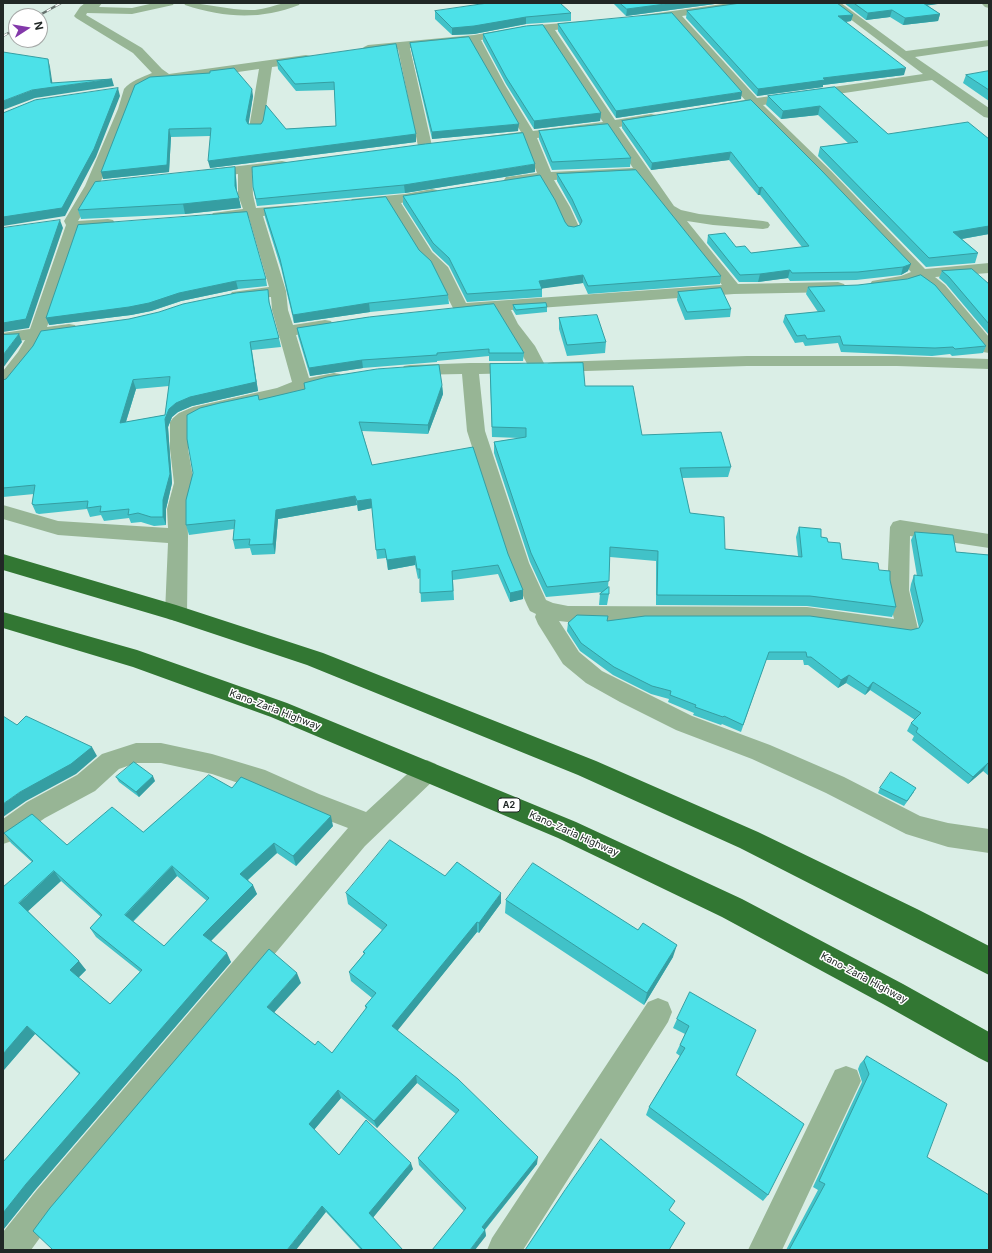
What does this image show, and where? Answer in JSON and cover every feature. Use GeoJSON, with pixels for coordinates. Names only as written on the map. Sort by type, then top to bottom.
{"type":"FeatureCollection","features":[{"type":"Feature","properties":{"kind":"highway"},"geometry":{"type":"LineString","coordinates":[[3,562],[176,613],[315,659],[587,768],[748,840],[910,919],[989,961]]}},
{"type":"Feature","properties":{"kind":"highway","name":"Kano-Zaria Highway"},"geometry":{"type":"LineString","coordinates":[[3,620],[152,664],[279,710],[568,830],[732,908],[893,994],[989,1048]]}},
{"type":"Feature","properties":{"kind":"street"},"geometry":{"type":"LineString","coordinates":[[92,3],[84,9],[80,16],[144,56],[151,66],[163,77],[176,78],[321,57]]}},
{"type":"Feature","properties":{"kind":"street"},"geometry":{"type":"LineString","coordinates":[[97,3],[89,10],[132,11],[169,3]]}},
{"type":"Feature","properties":{"kind":"street"},"geometry":{"type":"LineString","coordinates":[[189,3],[200,7],[251,14],[272,11],[295,3]]}},
{"type":"Feature","properties":{"kind":"street"},"geometry":{"type":"LineString","coordinates":[[630,20],[754,3]]}},
{"type":"Feature","properties":{"kind":"street"},"geometry":{"type":"LineString","coordinates":[[834,3],[933,76],[989,114]]}},
{"type":"Feature","properties":{"kind":"street"},"geometry":{"type":"LineString","coordinates":[[675,15],[754,103],[826,174],[921,274],[939,288],[989,348]]}},
{"type":"Feature","properties":{"kind":"street"},"geometry":{"type":"LineString","coordinates":[[359,51],[474,38],[526,29],[600,23]]}},
{"type":"Feature","properties":{"kind":"street"},"geometry":{"type":"LineString","coordinates":[[547,27],[640,169],[644,172],[659,197],[734,289]]}},
{"type":"Feature","properties":{"kind":"street"},"geometry":{"type":"LineString","coordinates":[[474,38],[498,85],[529,135],[545,176],[563,207],[573,229]]}},
{"type":"Feature","properties":{"kind":"street"},"geometry":{"type":"LineString","coordinates":[[904,55],[989,43]]}},
{"type":"Feature","properties":{"kind":"street"},"geometry":{"type":"LineString","coordinates":[[403,45],[425,146]]}},
{"type":"Feature","properties":{"kind":"street"},"geometry":{"type":"LineString","coordinates":[[256,128],[266,65]]}},
{"type":"Feature","properties":{"kind":"street"},"geometry":{"type":"LineString","coordinates":[[116,91],[130,89],[161,74]]}},
{"type":"Feature","properties":{"kind":"street"},"geometry":{"type":"LineString","coordinates":[[708,109],[933,76]]}},
{"type":"Feature","properties":{"kind":"street"},"geometry":{"type":"LineString","coordinates":[[3,383],[26,354],[37,333],[66,223],[92,186],[124,109],[130,89]]}},
{"type":"Feature","properties":{"kind":"street"},"geometry":{"type":"LineString","coordinates":[[484,140],[612,125],[663,116]]}},
{"type":"Feature","properties":{"kind":"street"},"geometry":{"type":"LineString","coordinates":[[409,148],[440,145]]}},
{"type":"Feature","properties":{"kind":"street"},"geometry":{"type":"LineString","coordinates":[[191,176],[292,164]]}},
{"type":"Feature","properties":{"kind":"street"},"geometry":{"type":"LineString","coordinates":[[245,170],[245,190],[249,208],[252,214],[256,216],[278,291],[280,310],[302,385]]}},
{"type":"Feature","properties":{"kind":"street"},"geometry":{"type":"LineString","coordinates":[[499,182],[545,176],[644,172]]}},
{"type":"Feature","properties":{"kind":"street"},"geometry":{"type":"LineString","coordinates":[[92,186],[107,184]]}},
{"type":"Feature","properties":{"kind":"street"},"geometry":{"type":"LineString","coordinates":[[344,204],[392,200],[449,190]]}},
{"type":"Feature","properties":{"kind":"street"},"geometry":{"type":"LineString","coordinates":[[392,200],[426,254],[440,267],[453,309],[734,289],[860,286],[904,280],[921,274],[989,268]]}},
{"type":"Feature","properties":{"kind":"street"},"geometry":{"type":"LineString","coordinates":[[207,217],[306,208]]}},
{"type":"Feature","properties":{"kind":"street"},"geometry":{"type":"LineString","coordinates":[[670,210],[703,220],[763,225]]}},
{"type":"Feature","properties":{"kind":"street"},"geometry":{"type":"LineString","coordinates":[[66,223],[123,223]]}},
{"type":"Feature","properties":{"kind":"street"},"geometry":{"type":"LineString","coordinates":[[224,298],[278,291]]}},
{"type":"Feature","properties":{"kind":"street"},"geometry":{"type":"LineString","coordinates":[[501,305],[510,325],[526,346],[537,367]]}},
{"type":"Feature","properties":{"kind":"street"},"geometry":{"type":"LineString","coordinates":[[287,331],[340,323]]}},
{"type":"Feature","properties":{"kind":"street"},"geometry":{"type":"LineString","coordinates":[[3,338],[83,327]]}},
{"type":"Feature","properties":{"kind":"street"},"geometry":{"type":"LineString","coordinates":[[391,371],[428,368],[537,367],[747,361],[897,361],[989,364]]}},
{"type":"Feature","properties":{"kind":"street"},"geometry":{"type":"LineString","coordinates":[[470,368],[476,431],[519,563],[538,605],[548,611],[568,614],[806,615],[908,628],[898,590],[900,527],[989,540]]}},
{"type":"Feature","properties":{"kind":"street"},"geometry":{"type":"LineString","coordinates":[[176,613],[178,536],[177,509],[184,483],[179,449],[179,422],[185,417],[200,412],[282,393],[302,385],[350,376]]}},
{"type":"Feature","properties":{"kind":"street"},"geometry":{"type":"LineString","coordinates":[[3,512],[58,528],[178,536]]}},
{"type":"Feature","properties":{"kind":"street"},"geometry":{"type":"LineString","coordinates":[[548,611],[546,617],[549,624],[571,658],[594,677],[628,695],[684,723],[761,752],[835,785],[915,826],[948,835],[989,841]]}},
{"type":"Feature","properties":{"kind":"street"},"geometry":{"type":"LineString","coordinates":[[3,833],[36,810],[86,783],[111,761],[136,753],[161,753],[190,759],[256,778],[310,802],[369,825]]}},
{"type":"Feature","properties":{"kind":"street"},"geometry":{"type":"LineString","coordinates":[[10,1250],[57,1190],[351,844],[369,825],[427,771]]}},
{"type":"Feature","properties":{"kind":"street"},"geometry":{"type":"LineString","coordinates":[[504,1250],[658,1012]]}},
{"type":"Feature","properties":{"kind":"street"},"geometry":{"type":"LineString","coordinates":[[765,1250],[846,1081]]}},
{"type":"Feature","properties":{"kind":"building"},"geometry":{"type":"Polygon","coordinates":[[[488,3],[560,3],[571,13],[526,17],[474,26],[452,28],[435,11],[488,3]]]}},
{"type":"Feature","properties":{"kind":"building"},"geometry":{"type":"Polygon","coordinates":[[[620,3],[673,3],[627,9],[620,3]]]}},
{"type":"Feature","properties":{"kind":"building"},"geometry":{"type":"Polygon","coordinates":[[[741,3],[837,3],[853,15],[838,16],[906,68],[823,78],[825,80],[758,89],[687,11],[741,3]]]}},
{"type":"Feature","properties":{"kind":"building"},"geometry":{"type":"Polygon","coordinates":[[[854,3],[923,3],[940,14],[905,18],[892,10],[868,13],[854,3]]]}},
{"type":"Feature","properties":{"kind":"building"},"geometry":{"type":"Polygon","coordinates":[[[672,13],[742,92],[616,111],[558,24],[672,13]]]}},
{"type":"Feature","properties":{"kind":"building"},"geometry":{"type":"Polygon","coordinates":[[[543,25],[601,113],[534,121],[506,77],[483,34],[526,26],[543,25]]]}},
{"type":"Feature","properties":{"kind":"building"},"geometry":{"type":"Polygon","coordinates":[[[469,37],[519,124],[432,132],[410,43],[469,37]]]}},
{"type":"Feature","properties":{"kind":"building"},"geometry":{"type":"Polygon","coordinates":[[[396,44],[416,134],[208,161],[211,128],[169,129],[167,165],[101,172],[135,85],[150,77],[210,73],[210,71],[234,68],[252,89],[246,120],[248,124],[261,124],[266,105],[286,129],[336,126],[334,82],[295,84],[277,61],[396,44]]]}},
{"type":"Feature","properties":{"kind":"building"},"geometry":{"type":"Polygon","coordinates":[[[3,52],[48,59],[51,83],[112,79],[32,90],[3,101],[3,52]]]}},
{"type":"Feature","properties":{"kind":"building"},"geometry":{"type":"Polygon","coordinates":[[[989,71],[989,90],[966,75],[989,71]]]}},
{"type":"Feature","properties":{"kind":"building"},"geometry":{"type":"Polygon","coordinates":[[[835,87],[888,134],[968,122],[989,139],[989,226],[953,232],[978,253],[929,258],[820,147],[858,142],[820,106],[783,111],[768,96],[835,87]]]}},
{"type":"Feature","properties":{"kind":"building"},"geometry":{"type":"Polygon","coordinates":[[[118,88],[94,149],[62,208],[3,217],[3,113],[35,100],[118,88]]]}},
{"type":"Feature","properties":{"kind":"building"},"geometry":{"type":"Polygon","coordinates":[[[751,100],[822,171],[911,264],[903,267],[858,272],[792,273],[790,270],[740,275],[708,235],[725,233],[736,247],[745,246],[751,253],[809,246],[762,187],[759,188],[731,152],[652,163],[622,121],[751,100]]]}},
{"type":"Feature","properties":{"kind":"building"},"geometry":{"type":"Polygon","coordinates":[[[608,124],[631,158],[552,162],[539,131],[608,124]]]}},
{"type":"Feature","properties":{"kind":"building"},"geometry":{"type":"Polygon","coordinates":[[[523,133],[535,164],[404,185],[256,199],[253,187],[252,167],[425,144],[523,133]]]}},
{"type":"Feature","properties":{"kind":"building"},"geometry":{"type":"Polygon","coordinates":[[[235,167],[235,186],[239,198],[183,204],[78,210],[95,182],[235,167]]]}},
{"type":"Feature","properties":{"kind":"building"},"geometry":{"type":"Polygon","coordinates":[[[636,170],[721,276],[588,286],[583,275],[539,281],[542,289],[467,294],[449,258],[433,243],[403,196],[540,175],[555,200],[565,222],[568,226],[574,227],[580,225],[582,221],[572,199],[557,174],[636,170]]]}},
{"type":"Feature","properties":{"kind":"building"},"geometry":{"type":"Polygon","coordinates":[[[386,197],[419,250],[431,261],[448,295],[369,303],[293,315],[280,259],[264,209],[386,197]]]}},
{"type":"Feature","properties":{"kind":"building"},"geometry":{"type":"Polygon","coordinates":[[[247,212],[266,279],[236,281],[179,293],[149,303],[129,307],[46,318],[78,225],[247,212]]]}},
{"type":"Feature","properties":{"kind":"building"},"geometry":{"type":"Polygon","coordinates":[[[60,220],[26,319],[3,323],[3,228],[60,220]]]}},
{"type":"Feature","properties":{"kind":"building"},"geometry":{"type":"Polygon","coordinates":[[[972,269],[989,284],[989,324],[949,277],[942,271],[972,269]]]}},
{"type":"Feature","properties":{"kind":"building"},"geometry":{"type":"Polygon","coordinates":[[[921,275],[935,285],[986,346],[955,349],[953,347],[935,348],[843,345],[840,336],[807,339],[805,335],[797,336],[785,315],[825,311],[808,287],[858,285],[907,279],[921,275]]]}},
{"type":"Feature","properties":{"kind":"building"},"geometry":{"type":"Polygon","coordinates":[[[721,288],[731,309],[687,312],[678,292],[721,288]]]}},
{"type":"Feature","properties":{"kind":"building"},"geometry":{"type":"Polygon","coordinates":[[[268,290],[269,302],[279,338],[250,342],[256,382],[190,397],[176,403],[169,409],[165,419],[170,474],[163,500],[163,517],[151,517],[138,513],[128,515],[129,509],[100,512],[101,506],[87,508],[88,501],[35,505],[32,504],[35,485],[3,488],[3,380],[6,379],[33,346],[41,331],[129,319],[159,312],[183,304],[236,293],[268,290]],[[170,377],[133,380],[120,423],[165,415],[170,377]]]}},
{"type":"Feature","properties":{"kind":"building"},"geometry":{"type":"Polygon","coordinates":[[[546,303],[547,307],[516,310],[513,305],[546,303]]]}},
{"type":"Feature","properties":{"kind":"building"},"geometry":{"type":"Polygon","coordinates":[[[494,304],[524,353],[489,353],[489,349],[437,353],[437,355],[362,360],[309,368],[297,328],[369,317],[494,304]]]}},
{"type":"Feature","properties":{"kind":"building"},"geometry":{"type":"Polygon","coordinates":[[[597,315],[606,342],[567,345],[559,318],[597,315]]]}},
{"type":"Feature","properties":{"kind":"building"},"geometry":{"type":"Polygon","coordinates":[[[19,334],[3,355],[3,335],[19,334]]]}},
{"type":"Feature","properties":{"kind":"building"},"geometry":{"type":"Polygon","coordinates":[[[583,363],[585,386],[633,386],[642,435],[721,432],[731,467],[680,468],[690,513],[724,517],[725,549],[802,557],[799,527],[821,529],[821,537],[827,538],[828,542],[840,543],[842,559],[878,563],[879,570],[890,571],[890,580],[896,607],[810,596],[657,595],[658,551],[610,547],[609,581],[547,587],[531,553],[494,442],[526,437],[526,428],[492,427],[490,364],[583,363]]]}},
{"type":"Feature","properties":{"kind":"building"},"geometry":{"type":"Polygon","coordinates":[[[439,365],[442,385],[428,425],[359,422],[372,465],[473,447],[508,554],[523,590],[510,593],[498,565],[452,571],[453,591],[420,593],[420,569],[417,569],[415,556],[387,560],[385,549],[376,550],[371,499],[357,501],[355,496],[276,510],[273,544],[249,545],[250,539],[233,540],[235,520],[186,525],[186,500],[193,473],[187,439],[187,415],[200,408],[220,403],[258,395],[259,400],[305,389],[304,383],[327,377],[377,369],[439,365]]]}},
{"type":"Feature","properties":{"kind":"building"},"geometry":{"type":"Polygon","coordinates":[[[915,532],[953,535],[956,552],[989,555],[989,764],[988,763],[973,777],[916,732],[918,728],[911,723],[921,713],[873,682],[868,688],[849,675],[841,680],[811,657],[807,657],[806,652],[769,652],[743,725],[724,716],[723,717],[695,707],[696,705],[670,695],[671,691],[652,686],[614,667],[581,643],[568,623],[577,615],[608,616],[607,621],[645,616],[810,616],[911,630],[919,628],[923,621],[914,582],[914,575],[922,576],[915,532]]]}},
{"type":"Feature","properties":{"kind":"building"},"geometry":{"type":"Polygon","coordinates":[[[609,587],[609,594],[600,594],[609,587]]]}},
{"type":"Feature","properties":{"kind":"building"},"geometry":{"type":"Polygon","coordinates":[[[3,716],[17,725],[26,716],[92,747],[71,764],[20,792],[3,804],[3,716]]]}},
{"type":"Feature","properties":{"kind":"building"},"geometry":{"type":"Polygon","coordinates":[[[134,762],[153,776],[136,792],[116,777],[134,762]]]}},
{"type":"Feature","properties":{"kind":"building"},"geometry":{"type":"Polygon","coordinates":[[[891,772],[916,788],[907,801],[880,788],[891,772]]]}},
{"type":"Feature","properties":{"kind":"building"},"geometry":{"type":"Polygon","coordinates":[[[209,775],[232,788],[241,777],[331,816],[293,856],[274,843],[240,874],[253,885],[203,935],[227,953],[26,1184],[3,1213],[3,1162],[80,1073],[27,1026],[3,1054],[3,887],[33,861],[4,833],[32,814],[67,845],[112,807],[143,832],[209,775]],[[172,866],[125,915],[164,946],[209,898],[172,866]],[[54,871],[19,903],[79,961],[70,970],[110,1004],[142,970],[90,928],[102,915],[54,871]]]}},
{"type":"Feature","properties":{"kind":"building"},"geometry":{"type":"Polygon","coordinates":[[[390,840],[445,876],[457,862],[501,893],[479,923],[477,922],[392,1026],[458,1079],[538,1157],[482,1227],[485,1230],[470,1250],[432,1250],[466,1208],[418,1158],[459,1110],[416,1075],[374,1121],[338,1090],[309,1124],[339,1155],[366,1120],[411,1163],[369,1213],[403,1250],[363,1250],[322,1206],[287,1250],[53,1250],[33,1231],[50,1208],[269,949],[297,973],[267,1007],[315,1045],[318,1041],[332,1053],[376,993],[349,972],[365,953],[363,952],[387,925],[346,893],[390,840]]]}},
{"type":"Feature","properties":{"kind":"building"},"geometry":{"type":"Polygon","coordinates":[[[533,863],[638,930],[643,923],[677,945],[647,993],[506,900],[533,863]]]}},
{"type":"Feature","properties":{"kind":"building"},"geometry":{"type":"Polygon","coordinates":[[[690,992],[756,1030],[736,1075],[804,1124],[768,1195],[649,1107],[685,1048],[680,1045],[689,1026],[677,1019],[690,992]]]}},
{"type":"Feature","properties":{"kind":"building"},"geometry":{"type":"Polygon","coordinates":[[[867,1056],[947,1104],[927,1157],[989,1195],[989,1250],[789,1250],[825,1184],[819,1181],[869,1074],[864,1061],[867,1056]]]}},
{"type":"Feature","properties":{"kind":"building"},"geometry":{"type":"Polygon","coordinates":[[[601,1139],[675,1201],[669,1210],[685,1223],[669,1250],[525,1250],[565,1190],[601,1139]]]}},
{"type":"Feature","properties":{"kind":"railway"},"geometry":{"type":"LineString","coordinates":[[48,10],[61,3]]}},
{"type":"Feature","properties":{"kind":"railway"},"geometry":{"type":"LineString","coordinates":[[3,36],[8,33]]}}]}
